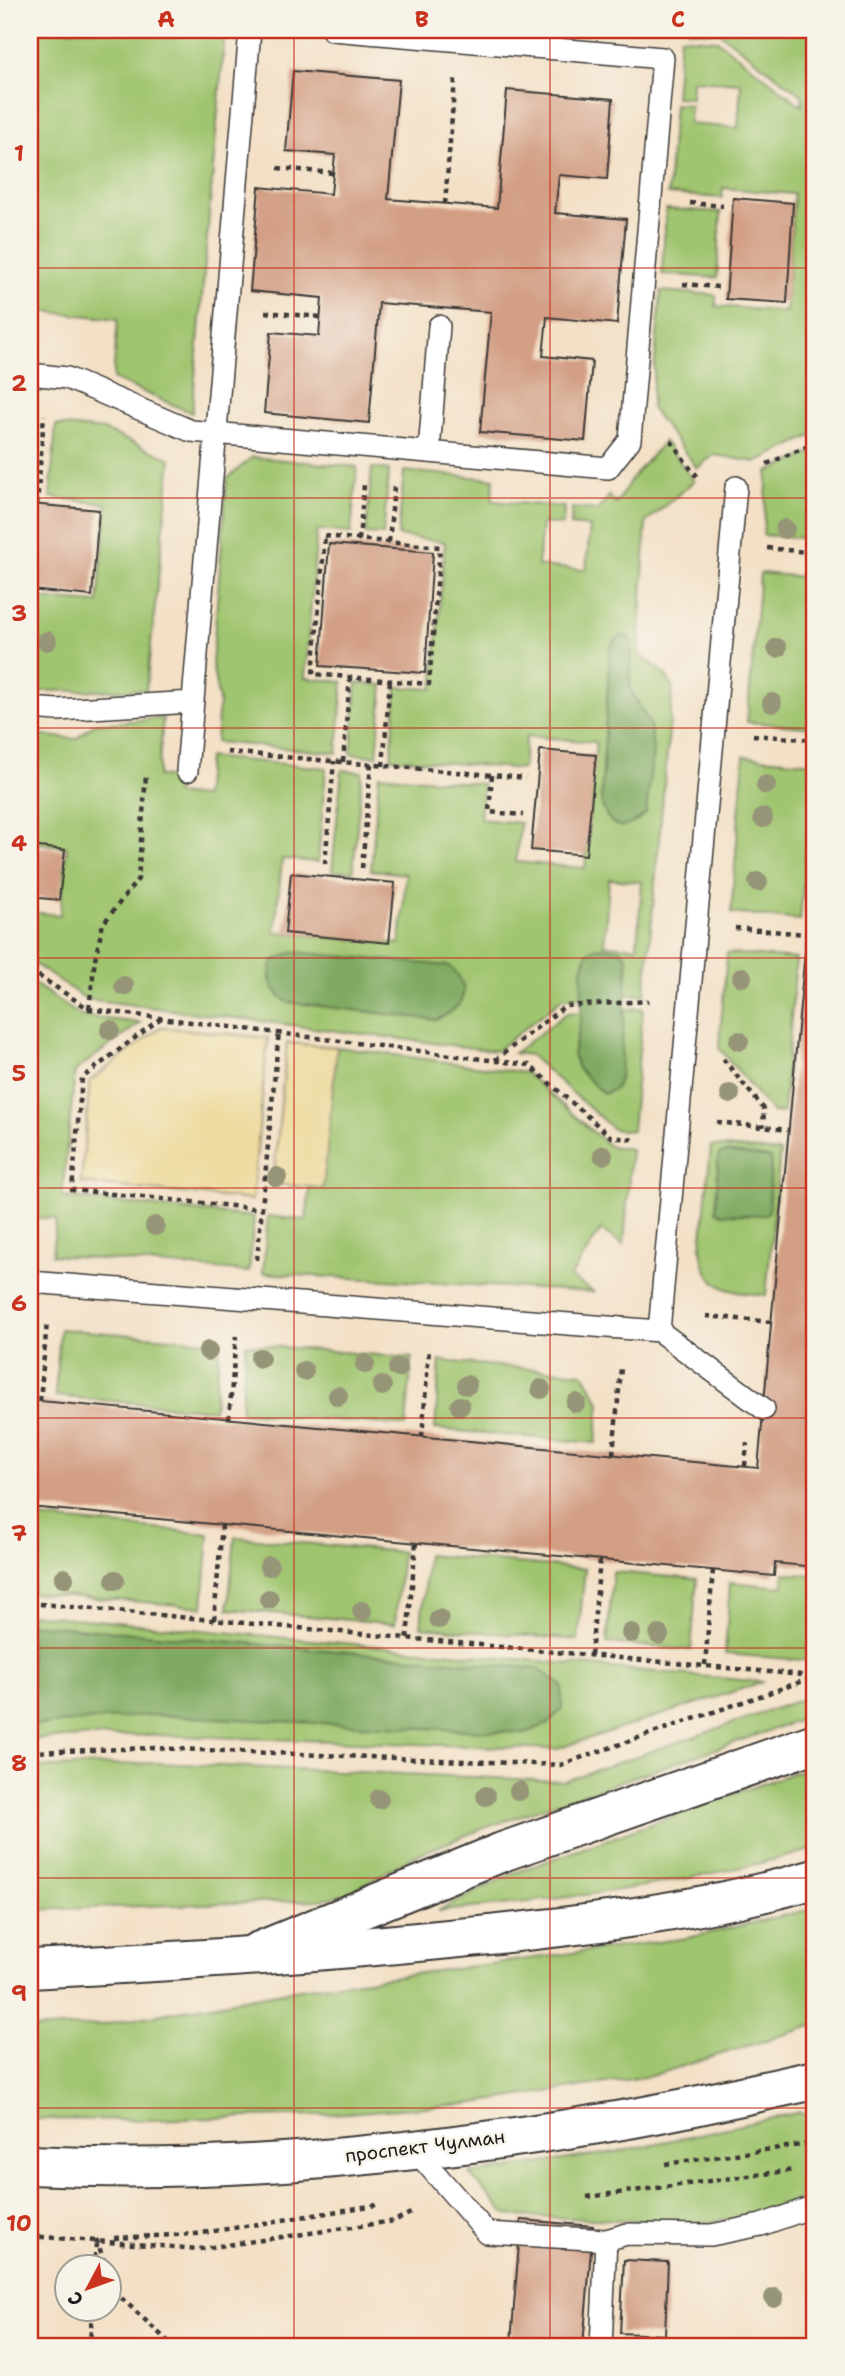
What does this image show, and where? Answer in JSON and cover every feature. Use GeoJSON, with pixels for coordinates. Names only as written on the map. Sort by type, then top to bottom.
{"type":"FeatureCollection","features":[{"type":"Feature","properties":{"kind":"main road"},"geometry":{"type":"LineString","coordinates":[[243,1958],[502,1852],[815,1743]]}},
{"type":"Feature","properties":{"kind":"main road"},"geometry":{"type":"LineString","coordinates":[[30,1969],[243,1958],[592,1923],[667,1913],[815,1879]]}},
{"type":"Feature","properties":{"kind":"main road","name":"проспект Чулман"},"geometry":{"type":"LineString","coordinates":[[30,2165],[102,2169],[227,2166],[414,2149],[628,2119],[815,2080]]}},
{"type":"Feature","properties":{"kind":"lane"},"geometry":{"type":"LineString","coordinates":[[187,771],[250,30]]}},
{"type":"Feature","properties":{"kind":"lane"},"geometry":{"type":"LineString","coordinates":[[39,375],[67,378],[191,431],[608,468],[630,440],[663,58],[332,30]]}},
{"type":"Feature","properties":{"kind":"lane"},"geometry":{"type":"LineString","coordinates":[[429,452],[439,326]]}},
{"type":"Feature","properties":{"kind":"lane"},"geometry":{"type":"LineString","coordinates":[[660,1321],[736,487]]}},
{"type":"Feature","properties":{"kind":"lane"},"geometry":{"type":"LineString","coordinates":[[30,708],[57,710],[193,702]]}},
{"type":"Feature","properties":{"kind":"lane"},"geometry":{"type":"LineString","coordinates":[[40,1282],[624,1329],[660,1321]]}},
{"type":"Feature","properties":{"kind":"lane"},"geometry":{"type":"LineString","coordinates":[[660,1321],[764,1409]]}},
{"type":"Feature","properties":{"kind":"lane"},"geometry":{"type":"LineString","coordinates":[[414,2149],[487,2233],[606,2240],[626,2234],[710,2235],[761,2225],[815,2206]]}},
{"type":"Feature","properties":{"kind":"lane"},"geometry":{"type":"LineString","coordinates":[[601,2346],[606,2240]]}},
{"type":"Feature","properties":{"kind":"path"},"geometry":{"type":"LineString","coordinates":[[445,204],[459,41]]}},
{"type":"Feature","properties":{"kind":"path"},"geometry":{"type":"LineString","coordinates":[[239,165],[333,173]]}},
{"type":"Feature","properties":{"kind":"path"},"geometry":{"type":"LineString","coordinates":[[227,309],[320,317]]}},
{"type":"Feature","properties":{"kind":"path"},"geometry":{"type":"LineString","coordinates":[[37,505],[39,375]]}},
{"type":"Feature","properties":{"kind":"path"},"geometry":{"type":"LineString","coordinates":[[757,469],[815,443]]}},
{"type":"Feature","properties":{"kind":"path"},"geometry":{"type":"LineString","coordinates":[[359,540],[367,446]]}},
{"type":"Feature","properties":{"kind":"path"},"geometry":{"type":"LineString","coordinates":[[675,447],[695,475]]}},
{"type":"Feature","properties":{"kind":"path"},"geometry":{"type":"LineString","coordinates":[[389,542],[398,449]]}},
{"type":"Feature","properties":{"kind":"path"},"geometry":{"type":"LineString","coordinates":[[325,536],[389,542],[440,547],[429,684],[313,674],[325,536]]}},
{"type":"Feature","properties":{"kind":"path"},"geometry":{"type":"LineString","coordinates":[[343,762],[350,677]]}},
{"type":"Feature","properties":{"kind":"path"},"geometry":{"type":"LineString","coordinates":[[383,766],[390,681]]}},
{"type":"Feature","properties":{"kind":"path"},"geometry":{"type":"LineString","coordinates":[[89,1009],[95,959],[103,925],[138,879],[152,705]]}},
{"type":"Feature","properties":{"kind":"path"},"geometry":{"type":"LineString","coordinates":[[714,731],[815,740]]}},
{"type":"Feature","properties":{"kind":"path"},"geometry":{"type":"LineString","coordinates":[[189,749],[526,778]]}},
{"type":"Feature","properties":{"kind":"path"},"geometry":{"type":"LineString","coordinates":[[325,864],[334,761]]}},
{"type":"Feature","properties":{"kind":"path"},"geometry":{"type":"LineString","coordinates":[[362,868],[371,764]]}},
{"type":"Feature","properties":{"kind":"path"},"geometry":{"type":"LineString","coordinates":[[492,775],[489,812],[523,815]]}},
{"type":"Feature","properties":{"kind":"path"},"geometry":{"type":"LineString","coordinates":[[697,924],[807,934]]}},
{"type":"Feature","properties":{"kind":"path"},"geometry":{"type":"LineString","coordinates":[[30,970],[89,1009],[528,1065],[611,1137],[631,1139]]}},
{"type":"Feature","properties":{"kind":"path"},"geometry":{"type":"LineString","coordinates":[[494,1060],[565,1006],[689,1007],[764,1109],[763,1127]]}},
{"type":"Feature","properties":{"kind":"path"},"geometry":{"type":"LineString","coordinates":[[162,1018],[82,1078],[72,1190],[262,1209]]}},
{"type":"Feature","properties":{"kind":"path"},"geometry":{"type":"LineString","coordinates":[[256,1273],[278,1031]]}},
{"type":"Feature","properties":{"kind":"path"},"geometry":{"type":"LineString","coordinates":[[727,1123],[789,1129]]}},
{"type":"Feature","properties":{"kind":"path"},"geometry":{"type":"LineString","coordinates":[[40,1282],[40,1401]]}},
{"type":"Feature","properties":{"kind":"path"},"geometry":{"type":"LineString","coordinates":[[229,1419],[240,1299]]}},
{"type":"Feature","properties":{"kind":"path"},"geometry":{"type":"LineString","coordinates":[[422,1437],[433,1313]]}},
{"type":"Feature","properties":{"kind":"path"},"geometry":{"type":"LineString","coordinates":[[660,1321],[772,1322]]}},
{"type":"Feature","properties":{"kind":"path"},"geometry":{"type":"LineString","coordinates":[[613,1454],[624,1329]]}},
{"type":"Feature","properties":{"kind":"path"},"geometry":{"type":"LineString","coordinates":[[214,1620],[222,1525]]}},
{"type":"Feature","properties":{"kind":"path"},"geometry":{"type":"LineString","coordinates":[[407,1638],[416,1543]]}},
{"type":"Feature","properties":{"kind":"path"},"geometry":{"type":"LineString","coordinates":[[591,1655],[600,1560]]}},
{"type":"Feature","properties":{"kind":"path"},"geometry":{"type":"LineString","coordinates":[[705,1665],[713,1570]]}},
{"type":"Feature","properties":{"kind":"path"},"geometry":{"type":"LineString","coordinates":[[30,1603],[815,1676]]}},
{"type":"Feature","properties":{"kind":"path"},"geometry":{"type":"LineString","coordinates":[[30,1752],[154,1748],[560,1765],[815,1676]]}},
{"type":"Feature","properties":{"kind":"path"},"geometry":{"type":"LineString","coordinates":[[30,2236],[96,2239]]}},
{"type":"Feature","properties":{"kind":"path"},"geometry":{"type":"LineString","coordinates":[[95,2254],[96,2239]]}},
{"type":"Feature","properties":{"kind":"path"},"geometry":{"type":"LineString","coordinates":[[96,2239],[102,2254]]}},
{"type":"Feature","properties":{"kind":"path"},"geometry":{"type":"LineString","coordinates":[[122,2299],[173,2346]]}},
{"type":"Feature","properties":{"kind":"path"},"geometry":{"type":"LineString","coordinates":[[90,2346],[91,2324]]}},
{"type":"Feature","properties":{"kind":"green space"},"geometry":{"type":"Polygon","coordinates":[[[30,30],[225,30],[192,413],[113,379],[118,319],[30,310],[30,30]]]}},
{"type":"Feature","properties":{"kind":"green space"},"geometry":{"type":"Polygon","coordinates":[[[687,30],[809,30],[815,40],[813,435],[756,462],[714,455],[697,468],[651,408],[661,291],[716,295],[716,306],[786,312],[794,194],[723,188],[722,198],[668,194],[674,104],[690,105],[689,124],[738,128],[741,83],[692,80],[691,98],[675,97],[680,37],[717,40],[802,106],[803,96],[720,33],[687,30]]]}},
{"type":"Feature","properties":{"kind":"green space"},"geometry":{"type":"Polygon","coordinates":[[[666,209],[721,212],[717,278],[662,274],[666,209]]]}},
{"type":"Feature","properties":{"kind":"green space"},"geometry":{"type":"Polygon","coordinates":[[[56,425],[104,430],[171,459],[146,690],[30,691],[30,598],[98,603],[107,504],[50,497],[56,425]]]}},
{"type":"Feature","properties":{"kind":"green space"},"geometry":{"type":"Polygon","coordinates":[[[664,441],[694,481],[646,522],[639,654],[664,673],[673,687],[645,994],[563,998],[496,1051],[86,999],[30,961],[30,912],[60,915],[67,847],[30,842],[30,734],[76,739],[94,724],[163,718],[158,776],[176,778],[175,794],[204,797],[208,757],[326,768],[318,862],[282,859],[275,932],[400,944],[406,874],[371,870],[379,775],[483,784],[480,819],[520,823],[516,862],[585,868],[596,742],[526,736],[523,769],[391,758],[397,687],[433,689],[445,542],[398,536],[404,471],[494,479],[492,501],[564,507],[563,525],[542,523],[538,566],[586,570],[590,527],[571,525],[572,508],[598,510],[609,496],[616,504],[632,478],[664,441]],[[609,879],[604,945],[637,947],[642,882],[609,879]]]}},
{"type":"Feature","properties":{"kind":"green space"},"geometry":{"type":"Polygon","coordinates":[[[815,451],[815,539],[763,535],[768,472],[815,451]]]}},
{"type":"Feature","properties":{"kind":"green space"},"geometry":{"type":"Polygon","coordinates":[[[252,457],[357,467],[351,533],[317,530],[305,678],[343,682],[337,753],[216,742],[219,701],[212,664],[227,479],[252,457]]]}},
{"type":"Feature","properties":{"kind":"green space"},"geometry":{"type":"Polygon","coordinates":[[[372,468],[389,470],[383,535],[366,534],[372,468]]]}},
{"type":"Feature","properties":{"kind":"green space"},"geometry":{"type":"Polygon","coordinates":[[[760,573],[815,578],[815,728],[747,722],[760,573]]]}},
{"type":"Feature","properties":{"kind":"green space"},"geometry":{"type":"Polygon","coordinates":[[[623,636],[630,638],[632,644],[630,689],[650,724],[653,750],[646,813],[631,824],[618,826],[608,818],[601,800],[610,648],[616,639],[623,636]]]}},
{"type":"Feature","properties":{"kind":"green space"},"geometry":{"type":"Polygon","coordinates":[[[357,683],[383,685],[377,756],[351,754],[357,683]]]}},
{"type":"Feature","properties":{"kind":"green space"},"geometry":{"type":"Polygon","coordinates":[[[744,756],[814,763],[800,920],[731,913],[744,756]]]}},
{"type":"Feature","properties":{"kind":"green space"},"geometry":{"type":"Polygon","coordinates":[[[342,770],[362,772],[353,872],[332,871],[342,770]]]}},
{"type":"Feature","properties":{"kind":"green space"},"geometry":{"type":"Polygon","coordinates":[[[597,947],[621,950],[628,958],[620,1077],[615,1089],[603,1094],[578,1069],[573,1055],[581,1018],[582,969],[587,953],[597,947]]]}},
{"type":"Feature","properties":{"kind":"green space"},"geometry":{"type":"Polygon","coordinates":[[[293,952],[450,966],[462,982],[462,997],[453,1010],[436,1020],[287,1002],[274,989],[270,974],[273,961],[293,952]]]}},
{"type":"Feature","properties":{"kind":"green space"},"geometry":{"type":"Polygon","coordinates":[[[727,953],[796,959],[783,1113],[772,1112],[719,1048],[727,953]]]}},
{"type":"Feature","properties":{"kind":"green space"},"geometry":{"type":"Polygon","coordinates":[[[30,981],[81,1016],[140,1023],[75,1071],[62,1197],[254,1217],[249,1272],[52,1255],[56,1219],[30,1217],[30,981]]]}},
{"type":"Feature","properties":{"kind":"green space"},"geometry":{"type":"Polygon","coordinates":[[[643,1008],[632,1131],[613,1129],[530,1055],[514,1053],[567,1013],[643,1008]]]}},
{"type":"Feature","properties":{"kind":"green space"},"geometry":{"type":"Polygon","coordinates":[[[337,1047],[526,1073],[609,1146],[631,1149],[624,1245],[601,1230],[570,1277],[594,1292],[263,1273],[268,1216],[306,1220],[310,1187],[323,1188],[337,1047]]]}},
{"type":"Feature","properties":{"kind":"green space"},"geometry":{"type":"Polygon","coordinates":[[[30,1081],[37,1107],[30,1132],[30,1081]]]}},
{"type":"Feature","properties":{"kind":"green space"},"geometry":{"type":"Polygon","coordinates":[[[711,1146],[780,1152],[766,1295],[731,1290],[722,1286],[714,1281],[703,1262],[701,1248],[711,1146]]]}},
{"type":"Feature","properties":{"kind":"green space"},"geometry":{"type":"Polygon","coordinates":[[[726,1152],[771,1158],[769,1211],[764,1215],[722,1214],[716,1211],[718,1159],[719,1154],[726,1152]]]}},
{"type":"Feature","properties":{"kind":"green space"},"geometry":{"type":"Polygon","coordinates":[[[60,1329],[220,1342],[214,1410],[55,1396],[60,1329]]]}},
{"type":"Feature","properties":{"kind":"green space"},"geometry":{"type":"Polygon","coordinates":[[[246,1344],[412,1358],[406,1426],[241,1412],[246,1344]]]}},
{"type":"Feature","properties":{"kind":"green space"},"geometry":{"type":"Polygon","coordinates":[[[440,1361],[583,1373],[600,1402],[596,1443],[435,1429],[440,1361]]]}},
{"type":"Feature","properties":{"kind":"green space"},"geometry":{"type":"Polygon","coordinates":[[[38,1518],[209,1534],[203,1607],[32,1593],[38,1518]]]}},
{"type":"Feature","properties":{"kind":"green space"},"geometry":{"type":"Polygon","coordinates":[[[235,1537],[402,1552],[395,1624],[228,1609],[235,1537]]]}},
{"type":"Feature","properties":{"kind":"green space"},"geometry":{"type":"Polygon","coordinates":[[[427,1555],[585,1569],[578,1640],[421,1627],[427,1555]]]}},
{"type":"Feature","properties":{"kind":"green space"},"geometry":{"type":"Polygon","coordinates":[[[613,1572],[697,1579],[691,1650],[607,1643],[613,1572]]]}},
{"type":"Feature","properties":{"kind":"green space"},"geometry":{"type":"Polygon","coordinates":[[[784,1573],[815,1576],[815,1661],[725,1654],[730,1582],[783,1587],[784,1573]]]}},
{"type":"Feature","properties":{"kind":"green space"},"geometry":{"type":"Polygon","coordinates":[[[30,1614],[763,1682],[557,1749],[153,1735],[30,1739],[30,1614]]]}},
{"type":"Feature","properties":{"kind":"green space"},"geometry":{"type":"Polygon","coordinates":[[[30,1624],[540,1669],[562,1686],[562,1708],[548,1724],[525,1733],[152,1715],[30,1726],[30,1624]]]}},
{"type":"Feature","properties":{"kind":"green space"},"geometry":{"type":"Polygon","coordinates":[[[815,1695],[815,1715],[487,1827],[414,1856],[345,1895],[319,1900],[30,1910],[30,1768],[157,1763],[564,1781],[815,1695]]]}},
{"type":"Feature","properties":{"kind":"green space"},"geometry":{"type":"Polygon","coordinates":[[[815,1765],[815,1849],[769,1861],[628,1889],[438,1911],[514,1873],[815,1765]]]}},
{"type":"Feature","properties":{"kind":"green space"},"geometry":{"type":"Polygon","coordinates":[[[815,1908],[815,2025],[651,2076],[468,2104],[317,2115],[148,2120],[30,2119],[30,2029],[101,2025],[299,1989],[688,1938],[815,1908]]]}},
{"type":"Feature","properties":{"kind":"green space"},"geometry":{"type":"Polygon","coordinates":[[[800,2112],[815,2117],[815,2194],[748,2217],[704,2223],[513,2216],[504,2213],[469,2174],[622,2151],[800,2112]]]}},
{"type":"Feature","properties":{"kind":"sand"},"geometry":{"type":"Polygon","coordinates":[[[161,1027],[268,1038],[252,1200],[81,1183],[90,1081],[161,1027]]]}},
{"type":"Feature","properties":{"kind":"sand"},"geometry":{"type":"Polygon","coordinates":[[[287,1043],[337,1047],[323,1188],[273,1184],[287,1043]]]}},
{"type":"Feature","properties":{"kind":"building"},"geometry":{"type":"Polygon","coordinates":[[[293,71],[399,80],[388,199],[497,208],[507,90],[613,99],[607,179],[559,175],[555,213],[626,219],[617,324],[547,317],[543,356],[592,361],[585,441],[480,432],[491,312],[379,303],[369,423],[264,413],[271,332],[319,336],[322,298],[250,291],[259,187],[331,194],[335,155],[286,151],[293,71]]]}},
{"type":"Feature","properties":{"kind":"building"},"geometry":{"type":"Polygon","coordinates":[[[733,198],[793,203],[787,303],[726,299],[733,198]]]}},
{"type":"Feature","properties":{"kind":"building"},"geometry":{"type":"Polygon","coordinates":[[[30,504],[99,510],[92,596],[30,590],[30,504]]]}},
{"type":"Feature","properties":{"kind":"building"},"geometry":{"type":"Polygon","coordinates":[[[329,544],[433,552],[425,673],[320,666],[329,544]]]}},
{"type":"Feature","properties":{"kind":"building"},"geometry":{"type":"Polygon","coordinates":[[[540,750],[596,755],[586,855],[531,850],[540,750]]]}},
{"type":"Feature","properties":{"kind":"building"},"geometry":{"type":"Polygon","coordinates":[[[30,846],[65,850],[59,900],[30,897],[30,846]]]}},
{"type":"Feature","properties":{"kind":"building"},"geometry":{"type":"Polygon","coordinates":[[[813,863],[815,1567],[775,1563],[774,1576],[30,1507],[30,1400],[758,1468],[813,863]]]}},
{"type":"Feature","properties":{"kind":"building"},"geometry":{"type":"Polygon","coordinates":[[[291,873],[395,883],[389,943],[285,933],[291,873]]]}},
{"type":"Feature","properties":{"kind":"building"},"geometry":{"type":"Polygon","coordinates":[[[521,2220],[593,2226],[583,2346],[511,2342],[521,2220]]]}},
{"type":"Feature","properties":{"kind":"building"},"geometry":{"type":"Polygon","coordinates":[[[624,2260],[668,2262],[665,2335],[620,2333],[624,2260]]]}}]}
